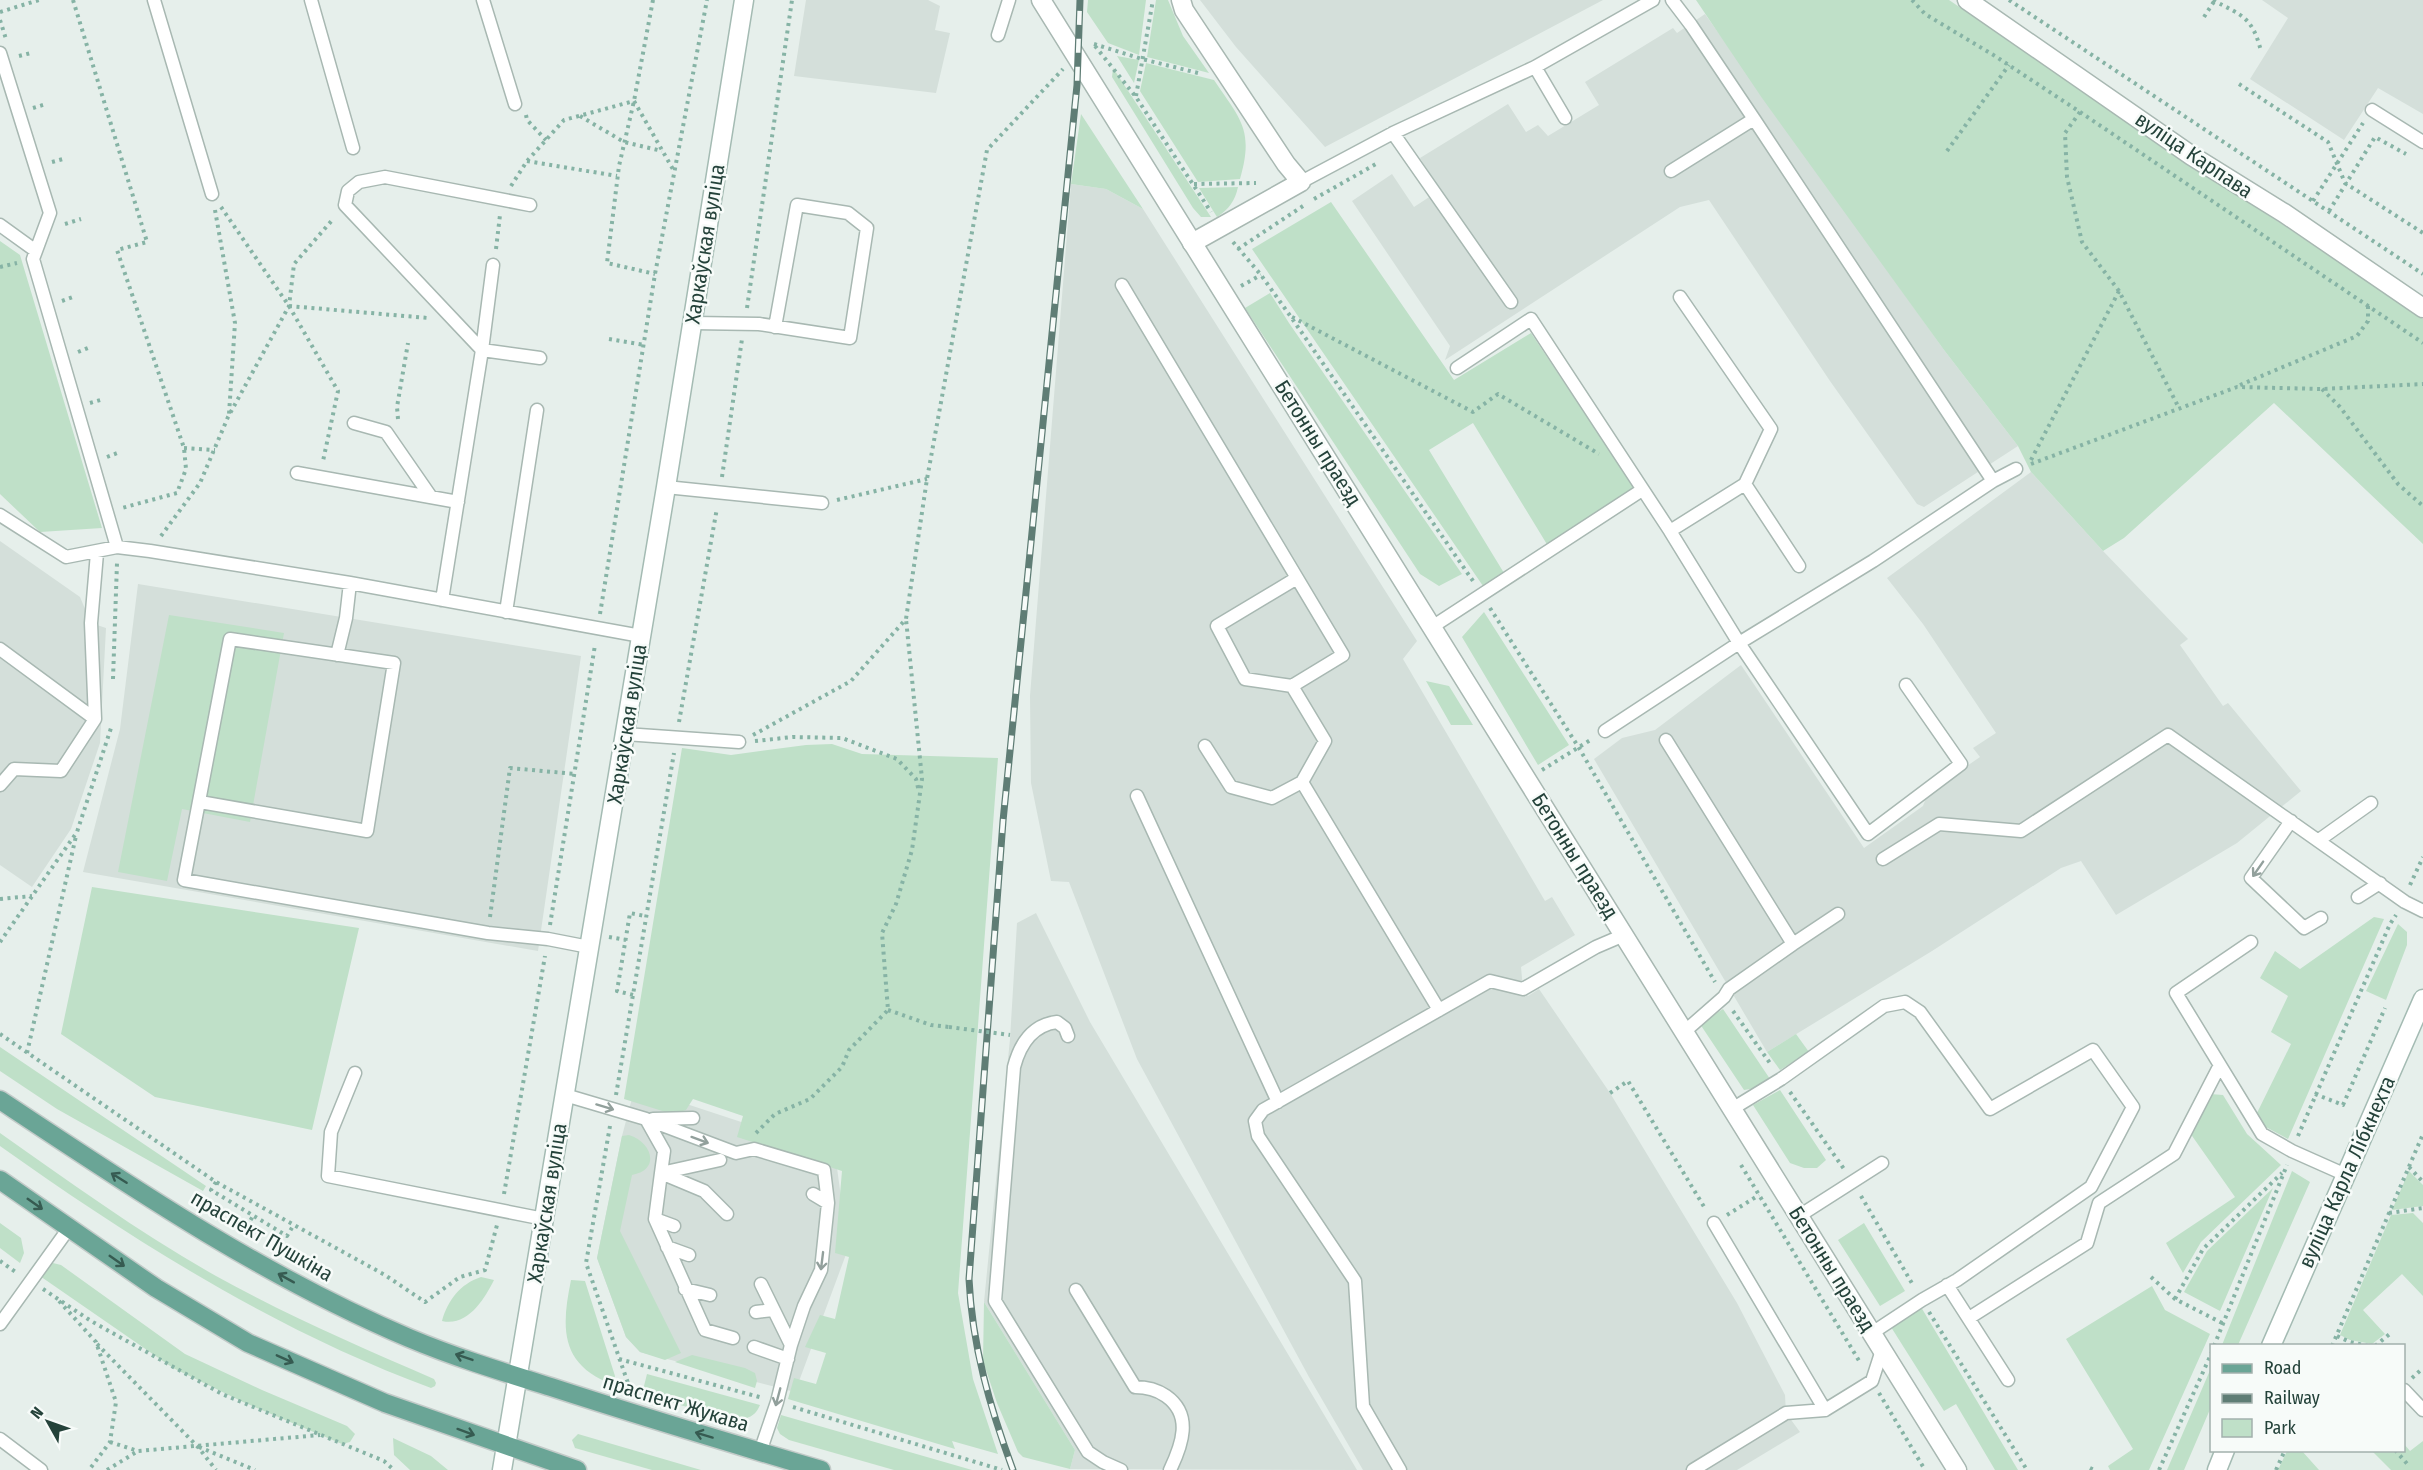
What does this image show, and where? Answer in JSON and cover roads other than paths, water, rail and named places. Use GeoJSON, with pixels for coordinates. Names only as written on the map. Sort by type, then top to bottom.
{"type":"FeatureCollection","features":[{"type":"Feature","properties":{"kind":"main road","name":"праспект Пушкіна"},"geometry":{"type":"LineString","coordinates":[[0,1100],[154,1201],[305,1289],[411,1339],[519,1377]]}},
{"type":"Feature","properties":{"kind":"main road"},"geometry":{"type":"LineString","coordinates":[[0,1180],[156,1288],[248,1342],[385,1403],[577,1470]]}},
{"type":"Feature","properties":{"kind":"main road","name":"праспект Жукава"},"geometry":{"type":"LineString","coordinates":[[519,1377],[820,1470]]}},
{"type":"Feature","properties":{"kind":"street","name":"Харкаўская вуліца"},"geometry":{"type":"LineString","coordinates":[[502,1470],[693,323],[744,0]]}},
{"type":"Feature","properties":{"kind":"street","name":"Бетонны праезд"},"geometry":{"type":"LineString","coordinates":[[1041,0],[1957,1470]]}},
{"type":"Feature","properties":{"kind":"street"},"geometry":{"type":"LineString","coordinates":[[1181,0],[1184,10],[1286,164],[1301,182],[1192,243]]}},
{"type":"Feature","properties":{"kind":"street","name":"вуліца Карпава"},"geometry":{"type":"LineString","coordinates":[[1967,0],[2192,156],[2284,213],[2423,308]]}},
{"type":"Feature","properties":{"kind":"street","name":"вуліца Карла Лібкнехта"},"geometry":{"type":"LineString","coordinates":[[2272,1344],[2423,999]]}},
{"type":"Feature","properties":{"kind":"street"},"geometry":{"type":"LineString","coordinates":[[2217,1470],[2224,1452]]}},
{"type":"Feature","properties":{"kind":"lane"},"geometry":{"type":"LineString","coordinates":[[154,0],[212,194]]}},
{"type":"Feature","properties":{"kind":"lane"},"geometry":{"type":"LineString","coordinates":[[311,0],[353,148]]}},
{"type":"Feature","properties":{"kind":"lane"},"geometry":{"type":"LineString","coordinates":[[483,0],[515,104]]}},
{"type":"Feature","properties":{"kind":"lane"},"geometry":{"type":"LineString","coordinates":[[998,35],[1009,0]]}},
{"type":"Feature","properties":{"kind":"lane"},"geometry":{"type":"LineString","coordinates":[[1301,182],[1393,133],[1535,68],[1653,0]]}},
{"type":"Feature","properties":{"kind":"lane"},"geometry":{"type":"LineString","coordinates":[[1672,0],[1754,119],[1993,481]]}},
{"type":"Feature","properties":{"kind":"lane"},"geometry":{"type":"LineString","coordinates":[[0,53],[50,213],[35,255]]}},
{"type":"Feature","properties":{"kind":"lane"},"geometry":{"type":"LineString","coordinates":[[1535,68],[1566,118]]}},
{"type":"Feature","properties":{"kind":"lane"},"geometry":{"type":"LineString","coordinates":[[2372,110],[2423,142]]}},
{"type":"Feature","properties":{"kind":"lane"},"geometry":{"type":"LineString","coordinates":[[1671,171],[1754,119]]}},
{"type":"Feature","properties":{"kind":"lane"},"geometry":{"type":"LineString","coordinates":[[1393,133],[1510,302]]}},
{"type":"Feature","properties":{"kind":"lane"},"geometry":{"type":"LineString","coordinates":[[530,205],[385,177],[359,182],[348,191],[345,205],[482,350],[540,358]]}},
{"type":"Feature","properties":{"kind":"lane"},"geometry":{"type":"LineString","coordinates":[[693,323],[759,324],[775,327],[850,338],[867,228],[848,213],[797,205],[775,327]]}},
{"type":"Feature","properties":{"kind":"lane"},"geometry":{"type":"LineString","coordinates":[[0,225],[35,255],[117,547]]}},
{"type":"Feature","properties":{"kind":"lane"},"geometry":{"type":"LineString","coordinates":[[442,600],[482,350],[493,265]]}},
{"type":"Feature","properties":{"kind":"lane"},"geometry":{"type":"LineString","coordinates":[[1122,285],[1343,655],[1292,686],[1245,679],[1218,626],[1297,578]]}},
{"type":"Feature","properties":{"kind":"lane"},"geometry":{"type":"LineString","coordinates":[[1670,531],[1745,484],[1771,429],[1680,297]]}},
{"type":"Feature","properties":{"kind":"lane"},"geometry":{"type":"LineString","coordinates":[[1457,368],[1531,319],[1670,531],[1739,643],[1868,834],[1960,764],[1906,685]]}},
{"type":"Feature","properties":{"kind":"lane"},"geometry":{"type":"LineString","coordinates":[[506,612],[537,410]]}},
{"type":"Feature","properties":{"kind":"lane"},"geometry":{"type":"LineString","coordinates":[[354,423],[386,432],[431,497]]}},
{"type":"Feature","properties":{"kind":"lane"},"geometry":{"type":"LineString","coordinates":[[1605,731],[1739,643],[1873,561],[1993,481],[2016,469]]}},
{"type":"Feature","properties":{"kind":"lane"},"geometry":{"type":"LineString","coordinates":[[297,473],[458,502]]}},
{"type":"Feature","properties":{"kind":"lane"},"geometry":{"type":"LineString","coordinates":[[1745,484],[1799,566]]}},
{"type":"Feature","properties":{"kind":"lane"},"geometry":{"type":"LineString","coordinates":[[666,487],[822,503]]}},
{"type":"Feature","properties":{"kind":"lane"},"geometry":{"type":"LineString","coordinates":[[1432,627],[1642,490]]}},
{"type":"Feature","properties":{"kind":"lane"},"geometry":{"type":"LineString","coordinates":[[0,515],[66,557],[97,553],[117,547],[150,551],[350,583],[641,636]]}},
{"type":"Feature","properties":{"kind":"lane"},"geometry":{"type":"LineString","coordinates":[[0,785],[14,769],[61,771],[95,719],[91,623],[97,553]]}},
{"type":"Feature","properties":{"kind":"lane"},"geometry":{"type":"LineString","coordinates":[[337,655],[346,618],[350,583]]}},
{"type":"Feature","properties":{"kind":"lane"},"geometry":{"type":"LineString","coordinates":[[200,802],[367,831],[394,663],[230,639],[184,880],[488,933],[548,939],[589,947]]}},
{"type":"Feature","properties":{"kind":"lane"},"geometry":{"type":"LineString","coordinates":[[0,650],[95,719]]}},
{"type":"Feature","properties":{"kind":"lane"},"geometry":{"type":"LineString","coordinates":[[1205,746],[1230,787],[1272,798],[1302,782],[1325,741],[1292,686]]}},
{"type":"Feature","properties":{"kind":"lane"},"geometry":{"type":"LineString","coordinates":[[625,734],[739,742]]}},
{"type":"Feature","properties":{"kind":"lane"},"geometry":{"type":"LineString","coordinates":[[1883,859],[1939,824],[2021,831],[2168,735],[2405,902],[2423,911]]}},
{"type":"Feature","properties":{"kind":"lane"},"geometry":{"type":"LineString","coordinates":[[1666,740],[1793,944]]}},
{"type":"Feature","properties":{"kind":"lane"},"geometry":{"type":"LineString","coordinates":[[1302,782],[1439,1010]]}},
{"type":"Feature","properties":{"kind":"lane"},"geometry":{"type":"LineString","coordinates":[[1137,796],[1278,1102]]}},
{"type":"Feature","properties":{"kind":"lane"},"geometry":{"type":"LineString","coordinates":[[2319,840],[2371,803]]}},
{"type":"Feature","properties":{"kind":"lane"},"geometry":{"type":"LineString","coordinates":[[2291,820],[2252,878],[2304,927],[2321,918]]}},
{"type":"Feature","properties":{"kind":"lane"},"geometry":{"type":"LineString","coordinates":[[2358,897],[2380,883]]}},
{"type":"Feature","properties":{"kind":"lane"},"geometry":{"type":"LineString","coordinates":[[1684,1032],[1724,998],[1729,989],[1838,914]]}},
{"type":"Feature","properties":{"kind":"lane"},"geometry":{"type":"LineString","coordinates":[[1400,1470],[1363,1406],[1355,1281],[1258,1136],[1255,1121],[1263,1110],[1490,981],[1523,989],[1596,947],[1624,935]]}},
{"type":"Feature","properties":{"kind":"lane"},"geometry":{"type":"LineString","coordinates":[[2251,942],[2176,993],[2262,1134],[2292,1151],[2346,1175]]}},
{"type":"Feature","properties":{"kind":"lane"},"geometry":{"type":"LineString","coordinates":[[1732,1109],[1780,1079],[1884,1006],[1905,1002],[1920,1012],[1990,1109],[2093,1050],[2133,1107],[2091,1187],[1872,1333]]}},
{"type":"Feature","properties":{"kind":"lane"},"geometry":{"type":"LineString","coordinates":[[1068,1036],[1065,1028],[1057,1022],[1045,1024],[1026,1038],[1019,1048],[1014,1067],[995,1301],[1084,1446],[1102,1462],[1121,1470]]}},
{"type":"Feature","properties":{"kind":"lane"},"geometry":{"type":"LineString","coordinates":[[1969,1318],[2087,1243],[2099,1203],[2174,1154],[2220,1065]]}},
{"type":"Feature","properties":{"kind":"lane"},"geometry":{"type":"LineString","coordinates":[[355,1073],[331,1132],[328,1176],[544,1219]]}},
{"type":"Feature","properties":{"kind":"lane"},"geometry":{"type":"LineString","coordinates":[[565,1095],[646,1119],[736,1153],[754,1149],[824,1170],[828,1203],[821,1270],[804,1306],[760,1452]]}},
{"type":"Feature","properties":{"kind":"lane"},"geometry":{"type":"LineString","coordinates":[[646,1119],[693,1118]]}},
{"type":"Feature","properties":{"kind":"lane"},"geometry":{"type":"LineString","coordinates":[[646,1119],[664,1151],[655,1219],[705,1330],[733,1338]]}},
{"type":"Feature","properties":{"kind":"lane"},"geometry":{"type":"LineString","coordinates":[[661,1173],[720,1160]]}},
{"type":"Feature","properties":{"kind":"lane"},"geometry":{"type":"LineString","coordinates":[[1799,1216],[1882,1164]]}},
{"type":"Feature","properties":{"kind":"lane"},"geometry":{"type":"LineString","coordinates":[[661,1173],[704,1191],[727,1214]]}},
{"type":"Feature","properties":{"kind":"lane"},"geometry":{"type":"LineString","coordinates":[[813,1194],[828,1203]]}},
{"type":"Feature","properties":{"kind":"lane"},"geometry":{"type":"LineString","coordinates":[[655,1219],[674,1226]]}},
{"type":"Feature","properties":{"kind":"lane"},"geometry":{"type":"LineString","coordinates":[[1714,1223],[1825,1410]]}},
{"type":"Feature","properties":{"kind":"lane"},"geometry":{"type":"LineString","coordinates":[[0,1324],[69,1228]]}},
{"type":"Feature","properties":{"kind":"lane"},"geometry":{"type":"LineString","coordinates":[[667,1247],[689,1255]]}},
{"type":"Feature","properties":{"kind":"lane"},"geometry":{"type":"LineString","coordinates":[[761,1284],[791,1345]]}},
{"type":"Feature","properties":{"kind":"lane"},"geometry":{"type":"LineString","coordinates":[[1947,1285],[2008,1380]]}},
{"type":"Feature","properties":{"kind":"lane"},"geometry":{"type":"LineString","coordinates":[[685,1288],[710,1295]]}},
{"type":"Feature","properties":{"kind":"lane"},"geometry":{"type":"LineString","coordinates":[[1076,1290],[1135,1387],[1154,1389],[1178,1407],[1184,1434],[1170,1470]]}},
{"type":"Feature","properties":{"kind":"lane"},"geometry":{"type":"LineString","coordinates":[[756,1312],[773,1310]]}},
{"type":"Feature","properties":{"kind":"lane"},"geometry":{"type":"LineString","coordinates":[[754,1347],[788,1359]]}},
{"type":"Feature","properties":{"kind":"lane"},"geometry":{"type":"LineString","coordinates":[[1693,1470],[1786,1413],[1825,1410],[1872,1381],[1882,1350]]}},
{"type":"Feature","properties":{"kind":"lane"},"geometry":{"type":"LineString","coordinates":[[2405,1392],[2423,1410]]}},
{"type":"Feature","properties":{"kind":"lane"},"geometry":{"type":"LineString","coordinates":[[0,1438],[41,1470]]}},
{"type":"Feature","properties":{"kind":"railway"},"geometry":{"type":"LineString","coordinates":[[1013,1470],[997,1423],[978,1352],[969,1279],[1003,821],[1077,85],[1080,0]]}}]}
